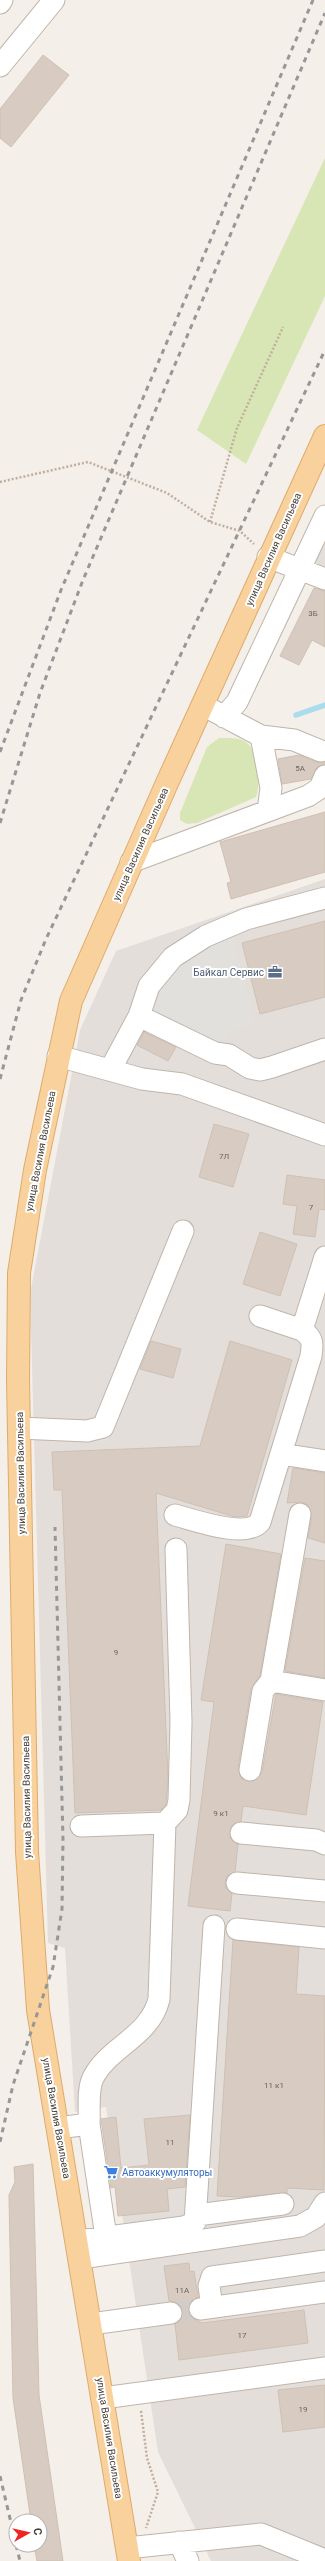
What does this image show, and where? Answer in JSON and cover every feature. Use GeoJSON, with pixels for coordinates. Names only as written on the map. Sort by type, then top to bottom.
{"type":"FeatureCollection","features":[{"type":"Feature","properties":{"kind":"main road","name":"улица Василия Васильева"},"geometry":{"type":"LineString","coordinates":[[132,2552],[103,2398],[38,2010],[28,1899],[19,1428],[19,1272],[35,1170],[58,1056],[71,1001],[131,862],[203,706],[268,557],[325,436]]}},
{"type":"Feature","properties":{"kind":"lane"},"geometry":{"type":"LineString","coordinates":[[0,66],[54,0]]}},
{"type":"Feature","properties":{"kind":"lane"},"geometry":{"type":"LineString","coordinates":[[224,717],[237,702],[325,516]]}},
{"type":"Feature","properties":{"kind":"lane"},"geometry":{"type":"LineString","coordinates":[[268,557],[325,579]]}},
{"type":"Feature","properties":{"kind":"lane"},"geometry":{"type":"LineString","coordinates":[[203,706],[261,736],[294,740],[320,751]]}},
{"type":"Feature","properties":{"kind":"lane"},"geometry":{"type":"LineString","coordinates":[[261,736],[271,788],[268,811]]}},
{"type":"Feature","properties":{"kind":"lane"},"geometry":{"type":"LineString","coordinates":[[131,862],[308,796],[320,788],[325,776]]}},
{"type":"Feature","properties":{"kind":"lane"},"geometry":{"type":"LineString","coordinates":[[110,1070],[140,1016],[150,986],[174,957],[206,936],[246,919],[325,898]]}},
{"type":"Feature","properties":{"kind":"lane"},"geometry":{"type":"LineString","coordinates":[[140,1016],[215,1053],[229,1055],[250,1068],[260,1070],[272,1068],[325,1048]]}},
{"type":"Feature","properties":{"kind":"lane"},"geometry":{"type":"LineString","coordinates":[[58,1056],[142,1079],[182,1084],[325,1135]]}},
{"type":"Feature","properties":{"kind":"lane"},"geometry":{"type":"LineString","coordinates":[[19,1428],[87,1432],[103,1427],[183,1231]]}},
{"type":"Feature","properties":{"kind":"lane"},"geometry":{"type":"LineString","coordinates":[[302,1330],[325,1257]]}},
{"type":"Feature","properties":{"kind":"lane"},"geometry":{"type":"LineString","coordinates":[[175,1516],[234,1529],[253,1527],[260,1522],[281,1454],[318,1357],[310,1335],[302,1330],[260,1316]]}},
{"type":"Feature","properties":{"kind":"lane"},"geometry":{"type":"LineString","coordinates":[[281,1454],[325,1462]]}},
{"type":"Feature","properties":{"kind":"lane"},"geometry":{"type":"LineString","coordinates":[[250,1770],[263,1691],[271,1681],[300,1514]]}},
{"type":"Feature","properties":{"kind":"lane"},"geometry":{"type":"LineString","coordinates":[[81,1826],[164,1823],[177,1810],[179,1800],[181,1722],[176,1549]]}},
{"type":"Feature","properties":{"kind":"lane"},"geometry":{"type":"LineString","coordinates":[[271,1681],[325,1690]]}},
{"type":"Feature","properties":{"kind":"lane"},"geometry":{"type":"LineString","coordinates":[[106,2237],[89,2124],[93,2079],[100,2068],[148,2022],[156,2012],[159,1999],[164,1823]]}},
{"type":"Feature","properties":{"kind":"lane"},"geometry":{"type":"LineString","coordinates":[[242,1833],[316,1840],[325,1844]]}},
{"type":"Feature","properties":{"kind":"lane"},"geometry":{"type":"LineString","coordinates":[[237,1883],[325,1891]]}},
{"type":"Feature","properties":{"kind":"lane"},"geometry":{"type":"LineString","coordinates":[[79,2249],[106,2237],[190,2226],[195,2222],[197,2215],[214,1926]]}},
{"type":"Feature","properties":{"kind":"lane"},"geometry":{"type":"LineString","coordinates":[[237,1929],[325,1938]]}},
{"type":"Feature","properties":{"kind":"lane"},"geometry":{"type":"LineString","coordinates":[[58,2128],[89,2124]]}},
{"type":"Feature","properties":{"kind":"lane"},"geometry":{"type":"LineString","coordinates":[[197,2215],[283,2204]]}},
{"type":"Feature","properties":{"kind":"lane"},"geometry":{"type":"LineString","coordinates":[[79,2249],[300,2226],[316,2217],[325,2204]]}},
{"type":"Feature","properties":{"kind":"lane"},"geometry":{"type":"LineString","coordinates":[[325,2261],[212,2277],[209,2286],[206,2308],[325,2292]]}},
{"type":"Feature","properties":{"kind":"lane"},"geometry":{"type":"LineString","coordinates":[[91,2324],[171,2313]]}},
{"type":"Feature","properties":{"kind":"lane"},"geometry":{"type":"LineString","coordinates":[[103,2398],[325,2368]]}},
{"type":"Feature","properties":{"kind":"lane"},"geometry":{"type":"LineString","coordinates":[[132,2552],[179,2542],[261,2534],[325,2560]]}},
{"type":"Feature","properties":{"kind":"lane"},"geometry":{"type":"LineString","coordinates":[[179,2542],[188,2561]]}},
{"type":"Feature","properties":{"kind":"path"},"geometry":{"type":"LineString","coordinates":[[210,522],[237,428],[283,327]]}},
{"type":"Feature","properties":{"kind":"path"},"geometry":{"type":"LineString","coordinates":[[0,482],[88,462],[167,493],[210,522],[240,531],[268,557]]}},
{"type":"Feature","properties":{"kind":"path"},"geometry":{"type":"LineString","coordinates":[[132,2552],[158,2492],[146,2458],[140,2393]]}},
{"type":"Feature","properties":{"kind":"shaded area"},"geometry":{"type":"Polygon","coordinates":[[[325,533],[325,569],[311,565],[325,533]]]}},
{"type":"Feature","properties":{"kind":"shaded area"},"geometry":{"type":"Polygon","coordinates":[[[325,879],[325,2561],[211,2561],[158,2452],[106,2107],[75,2112],[65,1948],[48,1943],[30,1294],[80,1030],[116,951],[325,879]]]}},
{"type":"Feature","properties":{"kind":"shaded area"},"geometry":{"type":"Polygon","coordinates":[[[233,937],[255,1023],[228,1032],[215,1053],[139,1016],[170,973],[196,950],[233,937]]]}},
{"type":"Feature","properties":{"kind":"green space"},"geometry":{"type":"Polygon","coordinates":[[[325,158],[325,296],[246,464],[197,430],[325,158]]]}},
{"type":"Feature","properties":{"kind":"green space"},"geometry":{"type":"Polygon","coordinates":[[[219,738],[234,738],[244,741],[251,747],[258,768],[258,792],[256,797],[197,823],[187,824],[180,820],[180,813],[207,747],[219,738]]]}},
{"type":"Feature","properties":{"kind":"building"},"geometry":{"type":"Polygon","coordinates":[[[43,55],[69,75],[11,147],[0,138],[0,109],[43,55]]]}},
{"type":"Feature","properties":{"kind":"building"},"geometry":{"type":"Polygon","coordinates":[[[314,588],[325,591],[325,647],[312,640],[299,665],[280,656],[314,588]]]}},
{"type":"Feature","properties":{"kind":"building"},"geometry":{"type":"Polygon","coordinates":[[[299,755],[316,762],[325,762],[325,764],[317,767],[311,779],[282,784],[278,759],[299,755]]]}},
{"type":"Feature","properties":{"kind":"building"},"geometry":{"type":"Polygon","coordinates":[[[325,812],[325,872],[231,899],[227,883],[231,882],[220,842],[325,812]]]}},
{"type":"Feature","properties":{"kind":"building","name":"Байкал Сервис"},"geometry":{"type":"Polygon","coordinates":[[[325,921],[325,997],[260,1014],[242,943],[325,921]]]}},
{"type":"Feature","properties":{"kind":"building"},"geometry":{"type":"Polygon","coordinates":[[[144,1032],[176,1047],[168,1061],[137,1045],[144,1032]]]}},
{"type":"Feature","properties":{"kind":"building"},"geometry":{"type":"Polygon","coordinates":[[[214,1124],[249,1134],[233,1187],[199,1177],[214,1124]]]}},
{"type":"Feature","properties":{"kind":"building"},"geometry":{"type":"Polygon","coordinates":[[[287,1175],[325,1180],[325,1210],[319,1209],[315,1237],[293,1234],[297,1206],[283,1204],[287,1175]]]}},
{"type":"Feature","properties":{"kind":"building"},"geometry":{"type":"Polygon","coordinates":[[[260,1232],[297,1244],[280,1296],[243,1284],[260,1232]]]}},
{"type":"Feature","properties":{"kind":"building"},"geometry":{"type":"Polygon","coordinates":[[[151,1341],[181,1349],[173,1378],[140,1369],[151,1341]]]}},
{"type":"Feature","properties":{"kind":"building"},"geometry":{"type":"Polygon","coordinates":[[[230,1341],[292,1360],[247,1516],[235,1517],[156,1493],[168,1778],[166,1804],[161,1810],[75,1813],[62,1490],[54,1490],[52,1452],[200,1446],[230,1341]]]}},
{"type":"Feature","properties":{"kind":"building"},"geometry":{"type":"Polygon","coordinates":[[[293,1468],[325,1473],[325,1543],[308,1538],[312,1516],[308,1505],[302,1502],[287,1503],[293,1468]]]}},
{"type":"Feature","properties":{"kind":"building"},"geometry":{"type":"Polygon","coordinates":[[[226,1544],[281,1554],[260,1676],[251,1689],[238,1768],[242,1779],[254,1781],[262,1772],[276,1694],[323,1702],[306,1815],[243,1806],[241,1821],[231,1826],[230,1838],[238,1844],[235,1872],[227,1876],[225,1882],[226,1888],[232,1894],[230,1911],[188,1906],[214,1702],[201,1700],[226,1544]]]}},
{"type":"Feature","properties":{"kind":"building"},"geometry":{"type":"Polygon","coordinates":[[[305,1558],[325,1561],[325,1678],[285,1671],[305,1558]]]}},
{"type":"Feature","properties":{"kind":"building"},"geometry":{"type":"Polygon","coordinates":[[[233,1940],[299,1947],[296,1994],[325,1996],[324,2190],[287,2188],[287,2193],[240,2197],[217,2196],[233,1940]]]}},
{"type":"Feature","properties":{"kind":"building"},"geometry":{"type":"Polygon","coordinates":[[[190,2115],[185,2187],[167,2189],[169,2211],[118,2216],[115,2187],[111,2188],[101,2119],[116,2117],[121,2168],[149,2165],[144,2119],[190,2115]]]}},
{"type":"Feature","properties":{"kind":"building"},"geometry":{"type":"Polygon","coordinates":[[[33,2164],[39,2395],[63,2561],[37,2561],[36,2553],[48,2553],[48,2513],[30,2513],[13,2398],[9,2195],[15,2182],[14,2167],[33,2164]]]}},
{"type":"Feature","properties":{"kind":"building"},"geometry":{"type":"Polygon","coordinates":[[[189,2263],[190,2272],[194,2271],[198,2297],[189,2304],[188,2310],[195,2320],[202,2323],[304,2310],[308,2343],[179,2360],[175,2324],[182,2318],[183,2311],[176,2302],[169,2301],[164,2266],[189,2263]]]}},
{"type":"Feature","properties":{"kind":"building"},"geometry":{"type":"Polygon","coordinates":[[[325,2385],[325,2427],[283,2432],[278,2390],[325,2385]]]}},
{"type":"Feature","properties":{"kind":"waterway"},"geometry":{"type":"LineString","coordinates":[[296,715],[325,705]]}},
{"type":"Feature","properties":{"kind":"tunnel"},"geometry":{"type":"LineString","coordinates":[[171,2313],[200,2309]]}},
{"type":"Feature","properties":{"kind":"railway"},"geometry":{"type":"LineString","coordinates":[[0,752],[61,590],[313,0]]}},
{"type":"Feature","properties":{"kind":"railway"},"geometry":{"type":"LineString","coordinates":[[0,823],[40,693],[83,580],[325,13]]}},
{"type":"Feature","properties":{"kind":"railway"},"geometry":{"type":"LineString","coordinates":[[0,1079],[21,1000],[46,939],[325,350]]}},
{"type":"Feature","properties":{"kind":"railway"},"geometry":{"type":"LineString","coordinates":[[0,2142],[13,2085],[53,1967],[62,1909],[63,1840],[55,1527]]}},
{"type":"Feature","properties":{"kind":"railway"},"geometry":{"type":"LineString","coordinates":[[0,2476],[9,2513]]}},
{"type":"Feature","properties":{"kind":"railway"},"geometry":{"type":"LineString","coordinates":[[18,2553],[20,2561]]}},
{"type":"Feature","properties":{"kind":"place","name":"Байкал Сервис"},"geometry":{"type":"Point","coordinates":[275,972]}},
{"type":"Feature","properties":{"kind":"place","name":"Автоаккумуляторы"},"geometry":{"type":"Point","coordinates":[111,2172]}}]}
